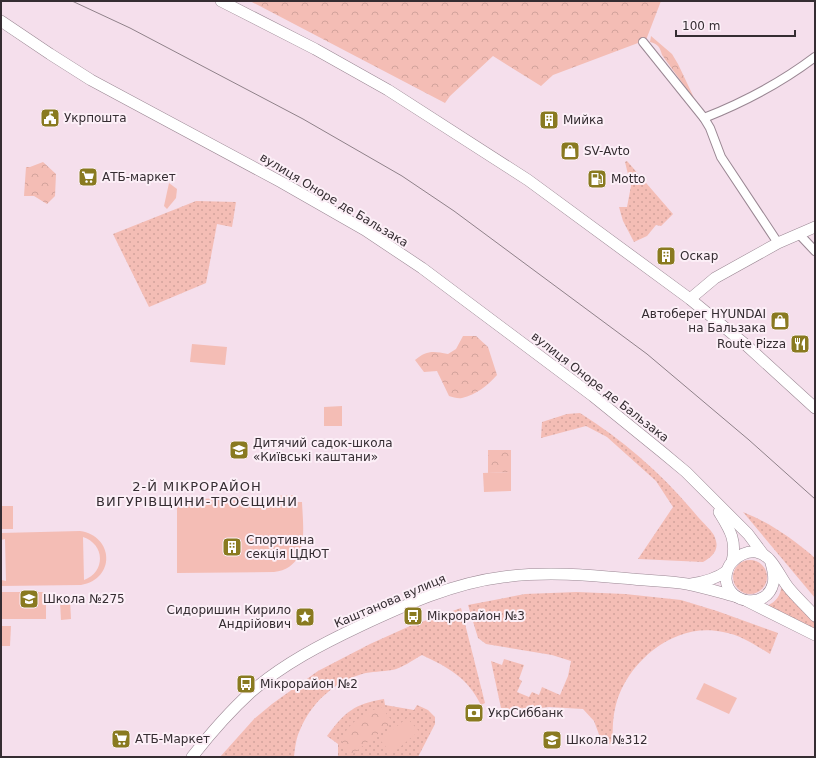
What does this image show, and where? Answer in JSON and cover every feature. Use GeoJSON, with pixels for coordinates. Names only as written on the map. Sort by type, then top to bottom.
{"type":"FeatureCollection","features":[{"type":"Feature","properties":{"kind":"street"},"geometry":{"type":"LineString","coordinates":[[221,1],[375,82],[457,133],[528,180],[690,299],[746,345],[815,408]]}},
{"type":"Feature","properties":{"kind":"street","name":"вулиця Оноре де Бальзака"},"geometry":{"type":"LineString","coordinates":[[1,21],[92,80],[281,182],[365,230],[415,264],[629,424],[686,472],[748,534],[763,554]]}},
{"type":"Feature","properties":{"kind":"street"},"geometry":{"type":"LineString","coordinates":[[643,42],[704,118],[710,128],[721,157],[778,243]]}},
{"type":"Feature","properties":{"kind":"street"},"geometry":{"type":"LineString","coordinates":[[704,118],[731,108],[800,69],[815,57]]}},
{"type":"Feature","properties":{"kind":"street"},"geometry":{"type":"LineString","coordinates":[[690,299],[715,278],[778,243],[815,227]]}},
{"type":"Feature","properties":{"kind":"street"},"geometry":{"type":"LineString","coordinates":[[799,234],[815,251]]}},
{"type":"Feature","properties":{"kind":"street","name":"вулиця Оноре де Бальзака"},"geometry":{"type":"LineString","coordinates":[[706,493],[730,530],[734,544],[734,554],[729,567]]}},
{"type":"Feature","properties":{"kind":"street"},"geometry":{"type":"LineString","coordinates":[[815,616],[787,586],[763,554],[756,552],[742,553],[729,567],[726,576],[730,590],[742,599],[815,635]]}},
{"type":"Feature","properties":{"kind":"street"},"geometry":{"type":"LineString","coordinates":[[742,599],[752,601],[762,598],[770,592],[773,586],[774,577],[771,563]]}},
{"type":"Feature","properties":{"kind":"street","name":"Каштанова вулиця"},"geometry":{"type":"LineString","coordinates":[[688,584],[719,577],[729,567]]}},
{"type":"Feature","properties":{"kind":"street","name":"Каштанова вулиця"},"geometry":{"type":"LineString","coordinates":[[192,757],[222,722],[251,692],[275,673],[338,636],[433,594],[475,582],[502,577],[531,574],[585,574],[688,584],[742,599]]}},
{"type":"Feature","properties":{"kind":"green space"},"geometry":{"type":"Polygon","coordinates":[[[250,1],[661,1],[646,40],[553,75],[541,86],[493,56],[450,96],[445,103],[250,1]]]}},
{"type":"Feature","properties":{"kind":"green space"},"geometry":{"type":"Polygon","coordinates":[[[651,36],[672,54],[696,102],[662,55],[658,46],[650,42],[651,36]]]}},
{"type":"Feature","properties":{"kind":"green space"},"geometry":{"type":"Polygon","coordinates":[[[627,161],[673,214],[661,226],[656,225],[647,236],[634,242],[623,221],[619,207],[627,207],[631,186],[625,162],[627,161]]]}},
{"type":"Feature","properties":{"kind":"green space"},"geometry":{"type":"Polygon","coordinates":[[[43,162],[56,174],[55,196],[47,204],[34,196],[24,196],[26,167],[43,162]]]}},
{"type":"Feature","properties":{"kind":"green space"},"geometry":{"type":"Polygon","coordinates":[[[169,183],[177,189],[176,198],[167,209],[164,206],[169,183]]]}},
{"type":"Feature","properties":{"kind":"green space"},"geometry":{"type":"Polygon","coordinates":[[[196,201],[236,202],[232,227],[217,224],[206,283],[149,307],[113,234],[196,201]]]}},
{"type":"Feature","properties":{"kind":"green space"},"geometry":{"type":"Polygon","coordinates":[[[463,336],[476,336],[488,347],[497,375],[486,386],[477,392],[467,397],[459,398],[449,396],[437,371],[424,372],[415,360],[423,354],[430,352],[448,354],[456,349],[463,336]]]}},
{"type":"Feature","properties":{"kind":"green space"},"geometry":{"type":"Polygon","coordinates":[[[192,344],[227,347],[225,365],[190,362],[192,344]]]}},
{"type":"Feature","properties":{"kind":"green space"},"geometry":{"type":"Polygon","coordinates":[[[342,406],[342,426],[324,426],[324,407],[342,406]]]}},
{"type":"Feature","properties":{"kind":"green space"},"geometry":{"type":"Polygon","coordinates":[[[580,413],[597,424],[643,460],[671,487],[710,530],[716,542],[716,550],[709,558],[703,562],[638,559],[673,507],[656,481],[607,437],[586,426],[541,438],[542,422],[567,414],[580,413]]]}},
{"type":"Feature","properties":{"kind":"green space"},"geometry":{"type":"Polygon","coordinates":[[[488,450],[511,450],[511,472],[488,473],[488,450]]]}},
{"type":"Feature","properties":{"kind":"green space"},"geometry":{"type":"Polygon","coordinates":[[[511,472],[511,491],[484,492],[483,473],[511,472]]]}},
{"type":"Feature","properties":{"kind":"green space"},"geometry":{"type":"Polygon","coordinates":[[[293,495],[294,502],[302,502],[303,535],[299,555],[294,563],[286,569],[274,572],[177,573],[177,500],[293,495]]]}},
{"type":"Feature","properties":{"kind":"green space"},"geometry":{"type":"Polygon","coordinates":[[[1,506],[13,506],[13,529],[1,529],[1,506]]]}},
{"type":"Feature","properties":{"kind":"green space"},"geometry":{"type":"Polygon","coordinates":[[[743,512],[763,521],[781,532],[815,558],[815,598],[743,512]]]}},
{"type":"Feature","properties":{"kind":"green space"},"geometry":{"type":"Polygon","coordinates":[[[80,531],[91,535],[99,541],[104,549],[106,558],[105,567],[100,575],[92,581],[81,585],[1,586],[1,580],[6,581],[5,539],[1,540],[1,533],[80,531]],[[83,537],[84,580],[96,571],[99,565],[99,552],[96,546],[83,537]]]}},
{"type":"Feature","properties":{"kind":"green space"},"geometry":{"type":"Polygon","coordinates":[[[747,560],[753,560],[762,565],[766,571],[766,583],[762,589],[753,594],[747,594],[738,589],[733,580],[733,574],[738,565],[747,560]]]}},
{"type":"Feature","properties":{"kind":"green space"},"geometry":{"type":"Polygon","coordinates":[[[782,585],[815,623],[815,629],[767,606],[778,598],[782,585]]]}},
{"type":"Feature","properties":{"kind":"green space","name":"Школа №275"},"geometry":{"type":"Polygon","coordinates":[[[1,592],[46,592],[46,619],[1,619],[1,592]]]}},
{"type":"Feature","properties":{"kind":"green space"},"geometry":{"type":"Polygon","coordinates":[[[577,592],[625,594],[681,600],[778,633],[770,654],[736,635],[707,630],[690,632],[675,637],[660,645],[647,655],[626,680],[615,707],[613,744],[604,744],[594,721],[583,709],[549,707],[508,712],[501,708],[491,661],[502,665],[504,659],[524,665],[519,679],[522,681],[517,692],[529,697],[532,692],[539,695],[542,687],[560,695],[568,676],[571,661],[552,655],[486,644],[478,638],[468,605],[525,594],[577,592]]]}},
{"type":"Feature","properties":{"kind":"green space"},"geometry":{"type":"Polygon","coordinates":[[[70,600],[71,619],[61,620],[60,601],[70,600]]]}},
{"type":"Feature","properties":{"kind":"green space"},"geometry":{"type":"Polygon","coordinates":[[[461,608],[485,703],[481,705],[470,687],[456,674],[441,664],[422,655],[396,669],[362,674],[342,682],[333,688],[310,711],[298,736],[294,757],[220,757],[254,719],[318,671],[370,644],[410,626],[461,608]]]}},
{"type":"Feature","properties":{"kind":"green space"},"geometry":{"type":"Polygon","coordinates":[[[1,626],[11,626],[10,646],[1,646],[1,626]]]}},
{"type":"Feature","properties":{"kind":"green space"},"geometry":{"type":"Polygon","coordinates":[[[704,683],[737,698],[729,714],[696,699],[704,683]]]}},
{"type":"Feature","properties":{"kind":"green space"},"geometry":{"type":"Polygon","coordinates":[[[384,699],[385,705],[414,710],[417,705],[428,710],[435,717],[435,724],[418,757],[338,757],[338,744],[327,736],[333,728],[351,710],[374,701],[384,699]]]}},
{"type":"Feature","properties":{"kind":"green space"},"geometry":{"type":"Polygon","coordinates":[[[381,707],[393,722],[350,756],[342,742],[344,734],[351,724],[371,711],[381,707]]]}},
{"type":"Feature","properties":{"kind":"green space"},"geometry":{"type":"Polygon","coordinates":[[[407,718],[419,731],[392,754],[380,740],[407,718]]]}},
{"type":"Feature","properties":{"kind":"tram line"},"geometry":{"type":"LineString","coordinates":[[72,1],[130,28],[303,119],[402,176],[454,211],[647,354],[749,440],[815,499]]}},
{"type":"Feature","properties":{"kind":"place","name":"Укрпошта"},"geometry":{"type":"Point","coordinates":[50,118]}},
{"type":"Feature","properties":{"kind":"place","name":"Мийка"},"geometry":{"type":"Point","coordinates":[549,120]}},
{"type":"Feature","properties":{"kind":"place","name":"SV-Avto"},"geometry":{"type":"Point","coordinates":[570,151]}},
{"type":"Feature","properties":{"kind":"place","name":"АТБ-маркет"},"geometry":{"type":"Point","coordinates":[88,177]}},
{"type":"Feature","properties":{"kind":"place","name":"Motto"},"geometry":{"type":"Point","coordinates":[597,179]}},
{"type":"Feature","properties":{"kind":"place","name":"Оскар"},"geometry":{"type":"Point","coordinates":[666,256]}},
{"type":"Feature","properties":{"kind":"place","name":"Автоберег HYUNDAI на Бальзака"},"geometry":{"type":"Point","coordinates":[780,321]}},
{"type":"Feature","properties":{"kind":"place","name":"Route Pizza"},"geometry":{"type":"Point","coordinates":[800,344]}},
{"type":"Feature","properties":{"kind":"place","name":"Дитячий садок-школа «Київські каштани»"},"geometry":{"type":"Point","coordinates":[239,450]}},
{"type":"Feature","properties":{"kind":"place","name":"Спортивна секція ЦДЮТ"},"geometry":{"type":"Point","coordinates":[232,547]}},
{"type":"Feature","properties":{"kind":"place","name":"Школа №275"},"geometry":{"type":"Point","coordinates":[29,599]}},
{"type":"Feature","properties":{"kind":"place","name":"Мікрорайон №3"},"geometry":{"type":"Point","coordinates":[413,616]}},
{"type":"Feature","properties":{"kind":"place","name":"Сидоришин Кирило Андрійович"},"geometry":{"type":"Point","coordinates":[305,617]}},
{"type":"Feature","properties":{"kind":"place","name":"Мікрорайон №2"},"geometry":{"type":"Point","coordinates":[246,684]}},
{"type":"Feature","properties":{"kind":"place","name":"УкрСиббанк"},"geometry":{"type":"Point","coordinates":[474,713]}},
{"type":"Feature","properties":{"kind":"place","name":"АТБ-Маркет"},"geometry":{"type":"Point","coordinates":[121,739]}},
{"type":"Feature","properties":{"kind":"place","name":"Школа №312"},"geometry":{"type":"Point","coordinates":[552,740]}},
{"type":"Feature","properties":{"kind":"district","name":"2-Й МІКРОРАЙОН ВИГУРІВЩИНИ-ТРОЄЩИНИ"},"geometry":{"type":"Point","coordinates":[197,494]}}]}
